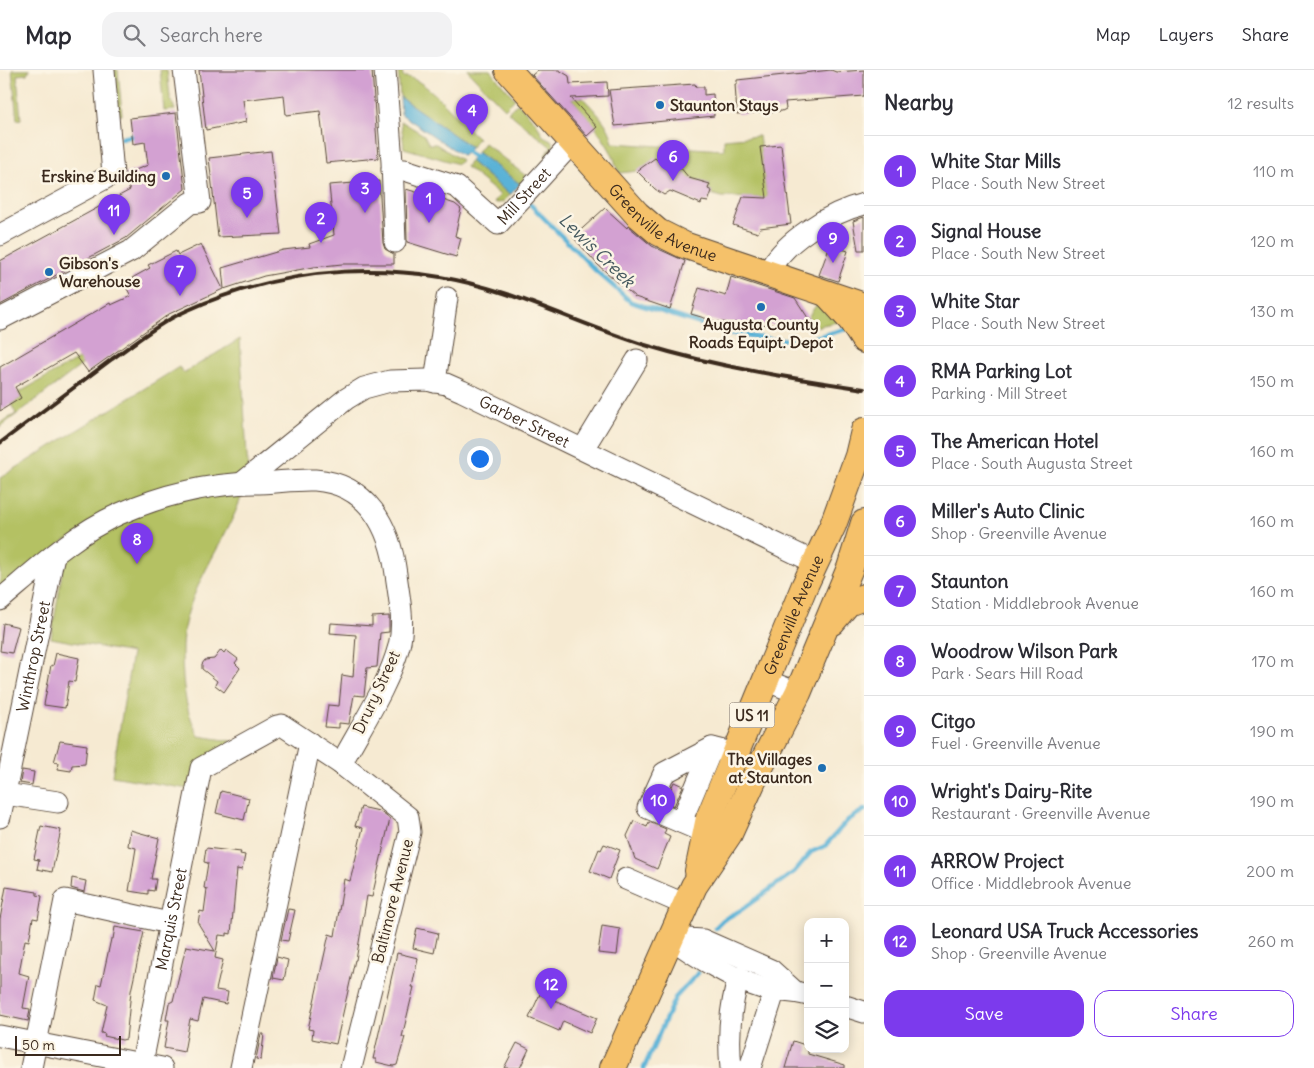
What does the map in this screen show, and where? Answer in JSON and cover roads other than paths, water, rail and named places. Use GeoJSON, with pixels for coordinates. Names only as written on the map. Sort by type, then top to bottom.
{"type":"FeatureCollection","features":[{"type":"Feature","properties":{"kind":"main road","name":"Greenville Avenue"},"geometry":{"type":"LineString","coordinates":[[508,70],[637,214],[658,232],[684,245],[827,294],[861,325]]}},
{"type":"Feature","properties":{"kind":"main road","name":"Greenville Avenue"},"geometry":{"type":"LineString","coordinates":[[690,896],[724,751],[767,681],[804,587],[820,556],[858,456],[864,431]]}},
{"type":"Feature","properties":{"kind":"main road","name":"Greenville Avenue"},"geometry":{"type":"LineString","coordinates":[[613,1068],[690,896],[729,834],[858,564],[864,523]]}},
{"type":"Feature","properties":{"kind":"main road"},"geometry":{"type":"LineString","coordinates":[[820,556],[858,564]]}},
{"type":"Feature","properties":{"kind":"main road"},"geometry":{"type":"LineString","coordinates":[[818,649],[836,615],[848,603],[864,597]]}},
{"type":"Feature","properties":{"kind":"street"},"geometry":{"type":"LineString","coordinates":[[0,235],[113,174],[104,70]]}},
{"type":"Feature","properties":{"kind":"street"},"geometry":{"type":"LineString","coordinates":[[0,319],[131,251],[190,203],[200,202],[184,70]]}},
{"type":"Feature","properties":{"kind":"street"},"geometry":{"type":"LineString","coordinates":[[385,70],[395,242]]}},
{"type":"Feature","properties":{"kind":"street","name":"Mill Street"},"geometry":{"type":"LineString","coordinates":[[392,170],[405,170],[457,187],[498,224],[572,143]]}},
{"type":"Feature","properties":{"kind":"street"},"geometry":{"type":"LineString","coordinates":[[768,274],[773,262],[791,243],[846,208],[864,204]]}},
{"type":"Feature","properties":{"kind":"street"},"geometry":{"type":"LineString","coordinates":[[435,382],[447,298]]}},
{"type":"Feature","properties":{"kind":"street"},"geometry":{"type":"LineString","coordinates":[[583,449],[637,360]]}},
{"type":"Feature","properties":{"kind":"street","name":"Garber Street"},"geometry":{"type":"LineString","coordinates":[[242,483],[354,393],[390,381],[435,382],[462,391],[583,449],[820,556]]}},
{"type":"Feature","properties":{"kind":"street","name":"Drury Street"},"geometry":{"type":"LineString","coordinates":[[0,600],[54,555],[96,526],[135,507],[196,489],[242,483],[316,480],[340,486],[363,500],[375,512],[392,546],[401,626],[399,645],[389,673],[341,764]]}},
{"type":"Feature","properties":{"kind":"street","name":"Winthrop Street"},"geometry":{"type":"LineString","coordinates":[[0,817],[54,555]]}},
{"type":"Feature","properties":{"kind":"street"},"geometry":{"type":"LineString","coordinates":[[767,681],[798,693]]}},
{"type":"Feature","properties":{"kind":"street","name":"Marquis Street"},"geometry":{"type":"LineString","coordinates":[[141,1066],[201,768],[277,726],[286,727],[310,743]]}},
{"type":"Feature","properties":{"kind":"street"},"geometry":{"type":"LineString","coordinates":[[241,1068],[310,743],[341,764]]}},
{"type":"Feature","properties":{"kind":"street"},"geometry":{"type":"LineString","coordinates":[[706,834],[648,808],[664,773],[724,751]]}},
{"type":"Feature","properties":{"kind":"street"},"geometry":{"type":"LineString","coordinates":[[681,822],[724,751]]}},
{"type":"Feature","properties":{"kind":"street","name":"Baltimore Avenue"},"geometry":{"type":"LineString","coordinates":[[341,764],[406,814],[410,832],[351,1068]]}},
{"type":"Feature","properties":{"kind":"street"},"geometry":{"type":"LineString","coordinates":[[5,794],[58,802]]}},
{"type":"Feature","properties":{"kind":"street"},"geometry":{"type":"LineString","coordinates":[[626,879],[690,896]]}},
{"type":"Feature","properties":{"kind":"street"},"geometry":{"type":"LineString","coordinates":[[31,1068],[65,900],[169,923]]}},
{"type":"Feature","properties":{"kind":"street"},"geometry":{"type":"LineString","coordinates":[[671,938],[697,958],[763,988],[792,991]]}},
{"type":"Feature","properties":{"kind":"street"},"geometry":{"type":"LineString","coordinates":[[671,938],[704,940],[771,970],[792,991]]}},
{"type":"Feature","properties":{"kind":"street"},"geometry":{"type":"LineString","coordinates":[[731,1068],[732,999],[739,977]]}},
{"type":"Feature","properties":{"kind":"street"},"geometry":{"type":"LineString","coordinates":[[750,1068],[792,991]]}},
{"type":"Feature","properties":{"kind":"street"},"geometry":{"type":"LineString","coordinates":[[849,1007],[864,1012]]}},
{"type":"Feature","properties":{"kind":"street"},"geometry":{"type":"LineString","coordinates":[[0,1036],[141,1066],[162,1068]]}},
{"type":"Feature","properties":{"kind":"water"},"geometry":{"type":"Polygon","coordinates":[[[400,97],[471,147],[463,156],[401,114],[400,97]]]}},
{"type":"Feature","properties":{"kind":"water"},"geometry":{"type":"Polygon","coordinates":[[[477,152],[520,184],[510,195],[470,161],[477,152]]]}},
{"type":"Feature","properties":{"kind":"waterway","name":"Lewis Creek"},"geometry":{"type":"LineString","coordinates":[[121,138],[132,136]]}},
{"type":"Feature","properties":{"kind":"waterway","name":"Lewis Creek"},"geometry":{"type":"LineString","coordinates":[[463,149],[477,159]]}},
{"type":"Feature","properties":{"kind":"waterway","name":"Lewis Creek"},"geometry":{"type":"LineString","coordinates":[[527,201],[594,269],[631,302],[729,333],[770,339],[805,340],[846,329]]}},
{"type":"Feature","properties":{"kind":"waterway"},"geometry":{"type":"LineString","coordinates":[[715,928],[723,920],[741,910],[794,872],[811,852],[825,846],[848,820],[864,810]]}},
{"type":"Feature","properties":{"kind":"waterway"},"geometry":{"type":"LineString","coordinates":[[644,1068],[675,998],[698,973]]}},
{"type":"Feature","properties":{"kind":"railway"},"geometry":{"type":"LineString","coordinates":[[0,443],[157,327],[186,311],[264,284],[304,276],[344,272],[384,271],[464,282],[504,293],[627,339],[672,353],[754,371],[864,389]]}},
{"type":"Feature","properties":{"kind":"place","name":"Staunton Stays"},"geometry":{"type":"Point","coordinates":[660,105]}},
{"type":"Feature","properties":{"kind":"place","name":"RMA Parking Lot"},"geometry":{"type":"Point","coordinates":[472,135]}},
{"type":"Feature","properties":{"kind":"place","name":"Erskine Building"},"geometry":{"type":"Point","coordinates":[166,176]}},
{"type":"Feature","properties":{"kind":"place","name":"Miller's Auto Clinic"},"geometry":{"type":"Point","coordinates":[673,181]}},
{"type":"Feature","properties":{"kind":"place","name":"White Star"},"geometry":{"type":"Point","coordinates":[365,213]}},
{"type":"Feature","properties":{"kind":"place","name":"The American Hotel"},"geometry":{"type":"Point","coordinates":[247,218]}},
{"type":"Feature","properties":{"kind":"place","name":"White Star Mills"},"geometry":{"type":"Point","coordinates":[429,223]}},
{"type":"Feature","properties":{"kind":"place","name":"ARROW Project"},"geometry":{"type":"Point","coordinates":[114,235]}},
{"type":"Feature","properties":{"kind":"place","name":"Signal House"},"geometry":{"type":"Point","coordinates":[321,243]}},
{"type":"Feature","properties":{"kind":"place","name":"Citgo"},"geometry":{"type":"Point","coordinates":[833,263]}},
{"type":"Feature","properties":{"kind":"place","name":"Gibson's Warehouse"},"geometry":{"type":"Point","coordinates":[49,272]}},
{"type":"Feature","properties":{"kind":"place","name":"Staunton"},"geometry":{"type":"Point","coordinates":[180,296]}},
{"type":"Feature","properties":{"kind":"place","name":"Augusta County Roads Equipt. Depot"},"geometry":{"type":"Point","coordinates":[761,307]}},
{"type":"Feature","properties":{"kind":"place","name":"Woodrow Wilson Park"},"geometry":{"type":"Point","coordinates":[137,564]}},
{"type":"Feature","properties":{"kind":"place","name":"The Villages at Staunton"},"geometry":{"type":"Point","coordinates":[822,768]}},
{"type":"Feature","properties":{"kind":"place","name":"Wright's Dairy-Rite"},"geometry":{"type":"Point","coordinates":[659,825]}},
{"type":"Feature","properties":{"kind":"place","name":"Leonard USA Truck Accessories"},"geometry":{"type":"Point","coordinates":[551,1009]}}]}
